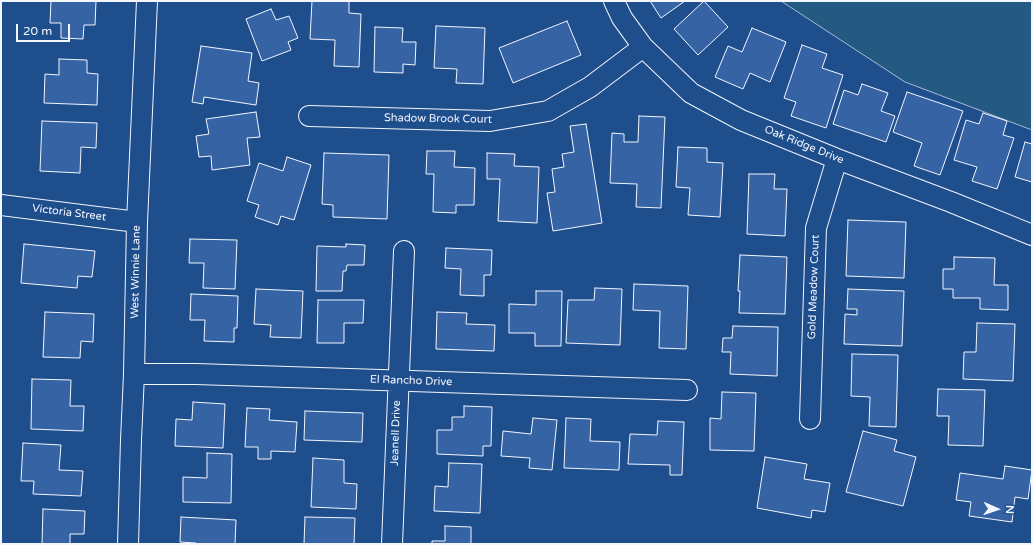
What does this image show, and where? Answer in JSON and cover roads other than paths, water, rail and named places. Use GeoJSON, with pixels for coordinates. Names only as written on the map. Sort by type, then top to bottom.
{"type":"FeatureCollection","features":[{"type":"Feature","properties":{"kind":"street","name":"West Winnie Lane"},"geometry":{"type":"LineString","coordinates":[[128,544],[134,374],[137,222],[147,1]]}},
{"type":"Feature","properties":{"kind":"street","name":"Oak Ridge Drive"},"geometry":{"type":"LineString","coordinates":[[614,1],[622,18],[642,47],[691,93],[741,120],[1032,235]]}},
{"type":"Feature","properties":{"kind":"street","name":"Shadow Brook Court"},"geometry":{"type":"LineString","coordinates":[[309,116],[490,121],[548,111],[590,87],[642,47]]}},
{"type":"Feature","properties":{"kind":"street","name":"Gold Meadow Court"},"geometry":{"type":"LineString","coordinates":[[810,419],[816,228],[837,159]]}},
{"type":"Feature","properties":{"kind":"street","name":"Victoria Street"},"geometry":{"type":"LineString","coordinates":[[1,205],[137,222]]}},
{"type":"Feature","properties":{"kind":"street","name":"Jeanell Drive"},"geometry":{"type":"LineString","coordinates":[[392,544],[404,251]]}},
{"type":"Feature","properties":{"kind":"street","name":"El Rancho Drive"},"geometry":{"type":"LineString","coordinates":[[134,374],[204,374],[687,390]]}}]}
